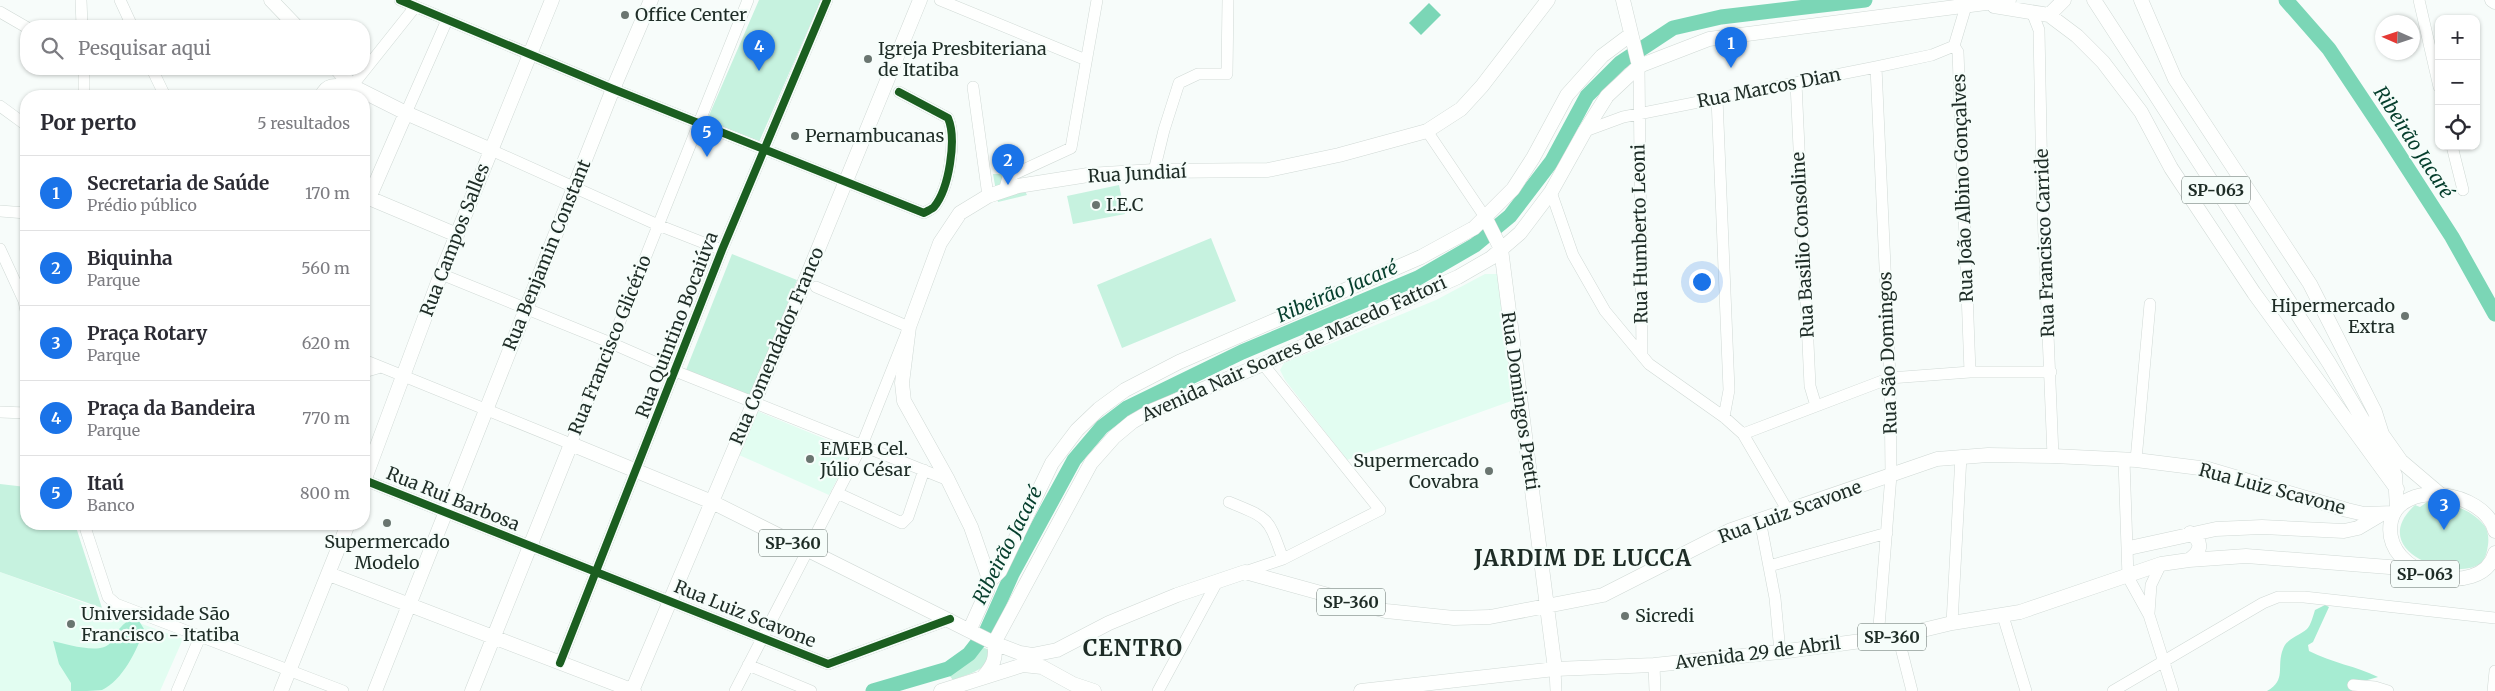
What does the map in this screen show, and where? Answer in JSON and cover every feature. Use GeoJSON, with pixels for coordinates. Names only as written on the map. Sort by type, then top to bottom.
{"type":"FeatureCollection","features":[{"type":"Feature","properties":{"kind":"main road"},"geometry":{"type":"LineString","coordinates":[[272,0],[290,20]]}},
{"type":"Feature","properties":{"kind":"main road","name":"Rua Campos Salles"},"geometry":{"type":"LineString","coordinates":[[370,464],[441,274],[552,0]]}},
{"type":"Feature","properties":{"kind":"main road","name":"Rua Benjamin Constant"},"geometry":{"type":"LineString","coordinates":[[375,691],[613,89],[651,0]]}},
{"type":"Feature","properties":{"kind":"main road","name":"Rua Comendador Franco"},"geometry":{"type":"LineString","coordinates":[[633,691],[752,402],[801,291],[920,0]]}},
{"type":"Feature","properties":{"kind":"main road","name":"Rua Jundiaí"},"geometry":{"type":"LineString","coordinates":[[989,582],[971,527],[948,480],[904,401],[902,383],[909,327],[940,243],[960,213],[988,196],[1018,186],[1088,175],[1154,171],[1268,170],[1339,155],[1428,131],[1461,109],[1482,86],[1548,0]]}},
{"type":"Feature","properties":{"kind":"main road"},"geometry":{"type":"LineString","coordinates":[[1624,0],[1638,63],[1709,39],[2009,0]]}},
{"type":"Feature","properties":{"kind":"main road"},"geometry":{"type":"LineString","coordinates":[[2048,15],[2064,0]]}},
{"type":"Feature","properties":{"kind":"main road","name":"SP-063"},"geometry":{"type":"LineString","coordinates":[[2094,0],[2329,363],[2386,459],[2395,476],[2397,489],[2391,512],[2392,540],[2397,552],[2422,573],[2456,578],[2472,576],[2490,569],[2495,553]]}},
{"type":"Feature","properties":{"kind":"main road"},"geometry":{"type":"LineString","coordinates":[[2141,0],[2175,80],[2310,284],[2375,412],[2382,434]]}},
{"type":"Feature","properties":{"kind":"main road"},"geometry":{"type":"LineString","coordinates":[[1972,5],[2048,15],[2077,36],[2103,62],[2141,112],[2171,168],[2248,285],[2397,489]]}},
{"type":"Feature","properties":{"kind":"main road"},"geometry":{"type":"LineString","coordinates":[[972,631],[989,582],[1000,571],[1052,463],[1077,430],[1125,390],[1179,362],[1421,257],[1486,220],[1513,189],[1533,158],[1567,96],[1602,56],[1631,38]]}},
{"type":"Feature","properties":{"kind":"main road","name":"Avenida Nair Soares de Macedo Fattori"},"geometry":{"type":"LineString","coordinates":[[992,642],[1092,463],[1114,437],[1132,422],[1151,411],[1263,364],[1458,276],[1491,258],[1500,247],[1520,234],[1551,192],[1607,96],[1638,63]]}},
{"type":"Feature","properties":{"kind":"main road"},"geometry":{"type":"LineString","coordinates":[[342,75],[352,86],[360,90]]}},
{"type":"Feature","properties":{"kind":"main road"},"geometry":{"type":"LineString","coordinates":[[370,95],[491,150]]}},
{"type":"Feature","properties":{"kind":"main road"},"geometry":{"type":"LineString","coordinates":[[370,189],[406,113]]}},
{"type":"Feature","properties":{"kind":"main road"},"geometry":{"type":"LineString","coordinates":[[370,199],[457,235]]}},
{"type":"Feature","properties":{"kind":"main road","name":"Rua Domingos Pretti"},"geometry":{"type":"LineString","coordinates":[[1486,220],[1500,247],[1555,669]]}},
{"type":"Feature","properties":{"kind":"main road","name":"SP-063"},"geometry":{"type":"LineString","coordinates":[[2329,363],[2401,461],[2441,494]]}},
{"type":"Feature","properties":{"kind":"main road","name":"SP-360"},"geometry":{"type":"LineString","coordinates":[[571,444],[712,502],[950,619],[992,642],[1020,653],[1032,655],[1057,650],[1118,620],[1177,595],[1245,572]]}},
{"type":"Feature","properties":{"kind":"main road","name":"Rua Francisco Glicério"},"geometry":{"type":"LineString","coordinates":[[472,691],[571,444]]}},
{"type":"Feature","properties":{"kind":"main road","name":"Rua Luiz Scavone"},"geometry":{"type":"LineString","coordinates":[[1245,572],[1386,611],[1454,618],[1490,617],[1603,595],[1731,530],[1937,459],[1961,456],[2053,456],[2130,460],[2208,469],[2347,510],[2391,512]]}},
{"type":"Feature","properties":{"kind":"main road","name":"SP-063"},"geometry":{"type":"LineString","coordinates":[[2391,512],[2417,497],[2441,494],[2465,500],[2492,520]]}},
{"type":"Feature","properties":{"kind":"main road"},"geometry":{"type":"LineString","coordinates":[[2129,548],[2190,533],[2253,527],[2344,531],[2358,528],[2391,512]]}},
{"type":"Feature","properties":{"kind":"main road"},"geometry":{"type":"LineString","coordinates":[[281,691],[346,530]]}},
{"type":"Feature","properties":{"kind":"main road"},"geometry":{"type":"LineString","coordinates":[[2189,560],[2198,554],[2200,548],[2197,539],[2190,533]]}},
{"type":"Feature","properties":{"kind":"main road","name":"Avenida 29 de Abril"},"geometry":{"type":"LineString","coordinates":[[1361,691],[1555,669],[1654,665],[1780,652],[1898,636],[1952,623],[2003,616],[2128,577],[2161,564],[2189,560],[2246,556],[2415,569]]}},
{"type":"Feature","properties":{"kind":"main road"},"geometry":{"type":"LineString","coordinates":[[329,574],[633,691]]}},
{"type":"Feature","properties":{"kind":"main road"},"geometry":{"type":"LineString","coordinates":[[983,677],[992,668],[996,655],[992,642]]}},
{"type":"Feature","properties":{"kind":"main road"},"geometry":{"type":"LineString","coordinates":[[1051,672],[1052,656],[1057,650]]}},
{"type":"Feature","properties":{"kind":"main road"},"geometry":{"type":"LineString","coordinates":[[941,691],[1022,664],[1042,667],[1073,684],[1094,691]]}},
{"type":"Feature","properties":{"kind":"street"},"geometry":{"type":"LineString","coordinates":[[81,0],[82,20]]}},
{"type":"Feature","properties":{"kind":"street"},"geometry":{"type":"LineString","coordinates":[[120,0],[129,20]]}},
{"type":"Feature","properties":{"kind":"street"},"geometry":{"type":"LineString","coordinates":[[400,0],[613,89],[924,213],[934,207],[949,173],[951,126],[948,118],[899,92]]}},
{"type":"Feature","properties":{"kind":"street","name":"Rua Francisco Glicério"},"geometry":{"type":"LineString","coordinates":[[571,444],[748,0]]}},
{"type":"Feature","properties":{"kind":"street","name":"Rua Quintino Bocaiúva"},"geometry":{"type":"LineString","coordinates":[[560,663],[722,250],[827,0]]}},
{"type":"Feature","properties":{"kind":"street"},"geometry":{"type":"LineString","coordinates":[[940,0],[1086,60]]}},
{"type":"Feature","properties":{"kind":"street"},"geometry":{"type":"LineString","coordinates":[[1004,191],[1008,177],[1071,148],[1097,0]]}},
{"type":"Feature","properties":{"kind":"street"},"geometry":{"type":"LineString","coordinates":[[1154,171],[1164,130],[1179,83],[1198,74],[1227,74],[1228,0]]}},
{"type":"Feature","properties":{"kind":"street"},"geometry":{"type":"LineString","coordinates":[[2418,0],[2435,70]]}},
{"type":"Feature","properties":{"kind":"street","name":"Rua João Albino Gonçalves"},"geometry":{"type":"LineString","coordinates":[[1970,372],[1958,52],[1954,46],[1972,5]]}},
{"type":"Feature","properties":{"kind":"street"},"geometry":{"type":"LineString","coordinates":[[370,63],[415,7]]}},
{"type":"Feature","properties":{"kind":"street"},"geometry":{"type":"LineString","coordinates":[[0,12],[20,24]]}},
{"type":"Feature","properties":{"kind":"street","name":"Rua Francisco Carride"},"geometry":{"type":"LineString","coordinates":[[2032,12],[2039,30],[2042,187],[2053,456]]}},
{"type":"Feature","properties":{"kind":"street"},"geometry":{"type":"LineString","coordinates":[[2039,30],[2048,15]]}},
{"type":"Feature","properties":{"kind":"street"},"geometry":{"type":"LineString","coordinates":[[406,113],[447,20]]}},
{"type":"Feature","properties":{"kind":"street","name":"Rua Marcos Dian"},"geometry":{"type":"LineString","coordinates":[[1585,131],[1624,117],[1932,55],[1954,46]]}},
{"type":"Feature","properties":{"kind":"street","name":"Rua Humberto Leoni"},"geometry":{"type":"LineString","coordinates":[[1638,63],[1642,354]]}},
{"type":"Feature","properties":{"kind":"street","name":"Rua São Domingos"},"geometry":{"type":"LineString","coordinates":[[1876,67],[1890,378],[1891,475],[1878,638]]}},
{"type":"Feature","properties":{"kind":"street"},"geometry":{"type":"LineString","coordinates":[[84,75],[84,90]]}},
{"type":"Feature","properties":{"kind":"street"},"geometry":{"type":"LineString","coordinates":[[155,75],[162,90]]}},
{"type":"Feature","properties":{"kind":"street"},"geometry":{"type":"LineString","coordinates":[[323,90],[328,85],[352,86],[361,75]]}},
{"type":"Feature","properties":{"kind":"street","name":"Rua Basilio Consoline"},"geometry":{"type":"LineString","coordinates":[[1796,83],[1810,386],[1816,406]]}},
{"type":"Feature","properties":{"kind":"street"},"geometry":{"type":"LineString","coordinates":[[973,87],[988,196]]}},
{"type":"Feature","properties":{"kind":"street"},"geometry":{"type":"LineString","coordinates":[[1717,98],[1729,390],[1724,417]]}},
{"type":"Feature","properties":{"kind":"street"},"geometry":{"type":"LineString","coordinates":[[0,106],[20,122]]}},
{"type":"Feature","properties":{"kind":"street","name":"Rua Domingos Pretti"},"geometry":{"type":"LineString","coordinates":[[1428,131],[1486,220]]}},
{"type":"Feature","properties":{"kind":"street"},"geometry":{"type":"LineString","coordinates":[[491,150],[658,225],[722,250]]}},
{"type":"Feature","properties":{"kind":"street"},"geometry":{"type":"LineString","coordinates":[[2453,150],[2463,190]]}},
{"type":"Feature","properties":{"kind":"street"},"geometry":{"type":"LineString","coordinates":[[1551,192],[1573,255],[1605,311],[1626,339],[1650,364],[1724,417],[1743,434],[1788,510]]}},
{"type":"Feature","properties":{"kind":"street"},"geometry":{"type":"LineString","coordinates":[[0,211],[20,213]]}},
{"type":"Feature","properties":{"kind":"street"},"geometry":{"type":"LineString","coordinates":[[0,249],[20,292]]}},
{"type":"Feature","properties":{"kind":"street"},"geometry":{"type":"LineString","coordinates":[[441,274],[611,343],[674,371],[948,480]]}},
{"type":"Feature","properties":{"kind":"street"},"geometry":{"type":"LineString","coordinates":[[735,691],[862,445],[909,327],[816,287]]}},
{"type":"Feature","properties":{"kind":"street"},"geometry":{"type":"LineString","coordinates":[[2150,304],[2124,505],[2129,548],[2128,577],[2150,615],[2173,691]]}},
{"type":"Feature","properties":{"kind":"street"},"geometry":{"type":"LineString","coordinates":[[370,362],[571,444]]}},
{"type":"Feature","properties":{"kind":"street"},"geometry":{"type":"LineString","coordinates":[[1245,572],[1284,559],[1380,510],[1263,364]]}},
{"type":"Feature","properties":{"kind":"street"},"geometry":{"type":"LineString","coordinates":[[370,370],[381,367]]}},
{"type":"Feature","properties":{"kind":"street"},"geometry":{"type":"LineString","coordinates":[[1743,434],[1890,378],[1970,372],[2050,372]]}},
{"type":"Feature","properties":{"kind":"street"},"geometry":{"type":"LineString","coordinates":[[0,412],[20,414]]}},
{"type":"Feature","properties":{"kind":"street"},"geometry":{"type":"LineString","coordinates":[[1952,623],[1961,456]]}},
{"type":"Feature","properties":{"kind":"street"},"geometry":{"type":"LineString","coordinates":[[837,494],[902,523],[908,516],[924,470]]}},
{"type":"Feature","properties":{"kind":"street","name":"Rua Rui Barbosa"},"geometry":{"type":"LineString","coordinates":[[370,483],[530,546]]}},
{"type":"Feature","properties":{"kind":"street"},"geometry":{"type":"LineString","coordinates":[[1229,502],[1260,514],[1271,526],[1284,559]]}},
{"type":"Feature","properties":{"kind":"street"},"geometry":{"type":"LineString","coordinates":[[1760,520],[1775,598],[1780,652]]}},
{"type":"Feature","properties":{"kind":"street"},"geometry":{"type":"LineString","coordinates":[[86,530],[108,597],[116,604],[343,691]]}},
{"type":"Feature","properties":{"kind":"street"},"geometry":{"type":"LineString","coordinates":[[1769,566],[1887,532]]}},
{"type":"Feature","properties":{"kind":"street","name":"Rua Luiz Scavone"},"geometry":{"type":"LineString","coordinates":[[530,546],[762,636],[828,664],[950,619]]}},
{"type":"Feature","properties":{"kind":"street"},"geometry":{"type":"LineString","coordinates":[[2150,615],[2151,585],[2161,564]]}},
{"type":"Feature","properties":{"kind":"street"},"geometry":{"type":"LineString","coordinates":[[1158,691],[1217,582]]}},
{"type":"Feature","properties":{"kind":"street"},"geometry":{"type":"LineString","coordinates":[[2113,691],[2223,624],[2278,597],[2304,597],[2495,618]]}},
{"type":"Feature","properties":{"kind":"street"},"geometry":{"type":"LineString","coordinates":[[2003,616],[2026,691]]}},
{"type":"Feature","properties":{"kind":"street"},"geometry":{"type":"LineString","coordinates":[[1898,636],[1912,691]]}},
{"type":"Feature","properties":{"kind":"street"},"geometry":{"type":"LineString","coordinates":[[177,691],[200,637]]}},
{"type":"Feature","properties":{"kind":"street"},"geometry":{"type":"LineString","coordinates":[[748,664],[811,691]]}},
{"type":"Feature","properties":{"kind":"street"},"geometry":{"type":"LineString","coordinates":[[1654,665],[1655,691]]}},
{"type":"Feature","properties":{"kind":"street","name":"Rua Domingos Pretti"},"geometry":{"type":"LineString","coordinates":[[1555,669],[1556,691]]}},
{"type":"Feature","properties":{"kind":"street"},"geometry":{"type":"LineString","coordinates":[[2493,691],[2495,671]]}},
{"type":"Feature","properties":{"kind":"street"},"geometry":{"type":"LineString","coordinates":[[2353,685],[2375,687],[2388,691]]}},
{"type":"Feature","properties":{"kind":"shaded area"},"geometry":{"type":"Polygon","coordinates":[[[759,0],[821,0],[759,142],[707,120],[759,0]]]}},
{"type":"Feature","properties":{"kind":"shaded area"},"geometry":{"type":"Polygon","coordinates":[[[1429,3],[1441,15],[1421,35],[1409,23],[1429,3]]]}},
{"type":"Feature","properties":{"kind":"shaded area"},"geometry":{"type":"Polygon","coordinates":[[[993,174],[1016,174],[1027,195],[998,202],[993,174]]]}},
{"type":"Feature","properties":{"kind":"shaded area","name":"I.E.C"},"geometry":{"type":"Polygon","coordinates":[[[1119,185],[1125,214],[1073,224],[1067,196],[1119,185]]]}},
{"type":"Feature","properties":{"kind":"shaded area"},"geometry":{"type":"Polygon","coordinates":[[[1211,238],[1236,301],[1122,348],[1097,285],[1211,238]]]}},
{"type":"Feature","properties":{"kind":"shaded area"},"geometry":{"type":"Polygon","coordinates":[[[732,254],[797,280],[751,396],[686,370],[732,254]]]}},
{"type":"Feature","properties":{"kind":"shaded area"},"geometry":{"type":"Polygon","coordinates":[[[1485,274],[1498,274],[1514,400],[1347,460],[1285,380],[1280,370],[1284,363],[1436,300],[1485,274]]]}},
{"type":"Feature","properties":{"kind":"shaded area","name":"EMEB Cel. Júlio César"},"geometry":{"type":"Polygon","coordinates":[[[757,411],[852,450],[829,495],[739,455],[757,411]]]}},
{"type":"Feature","properties":{"kind":"shaded area"},"geometry":{"type":"Polygon","coordinates":[[[0,484],[20,486],[20,530],[77,530],[102,608],[0,572],[0,484]]]}},
{"type":"Feature","properties":{"kind":"shaded area"},"geometry":{"type":"Polygon","coordinates":[[[2427,502],[2457,507],[2471,513],[2485,526],[2488,542],[2486,554],[2481,563],[2469,568],[2453,569],[2436,566],[2420,559],[2407,549],[2400,537],[2402,522],[2415,505],[2420,507],[2427,502]]]}},
{"type":"Feature","properties":{"kind":"shaded area","name":"Universidade São Francisco - Itatiba"},"geometry":{"type":"Polygon","coordinates":[[[0,572],[183,639],[160,691],[0,691],[0,572]]]}},
{"type":"Feature","properties":{"kind":"shaded area"},"geometry":{"type":"Polygon","coordinates":[[[2325,605],[2329,607],[2313,642],[2308,645],[2309,651],[2378,677],[2364,681],[2364,691],[2267,691],[2273,687],[2279,678],[2281,656],[2285,645],[2307,629],[2315,610],[2325,605]]]}},
{"type":"Feature","properties":{"kind":"shaded area"},"geometry":{"type":"Polygon","coordinates":[[[131,619],[139,621],[144,629],[138,646],[122,672],[109,686],[102,690],[71,691],[71,683],[59,664],[53,641],[83,648],[99,648],[110,643],[121,627],[131,619]]]}},
{"type":"Feature","properties":{"kind":"shaded area"},"geometry":{"type":"Polygon","coordinates":[[[980,646],[989,650],[986,663],[972,673],[953,680],[949,675],[971,659],[980,646]]]}},
{"type":"Feature","properties":{"kind":"waterway","name":"Ribeirão Jacaré"},"geometry":{"type":"LineString","coordinates":[[873,691],[948,669],[969,654],[986,632],[1012,574],[1074,460],[1102,427],[1127,408],[1242,352],[1418,278],[1475,245],[1510,216],[1552,161],[1587,96],[1620,63],[1673,28],[1721,17],[1865,0]]}},
{"type":"Feature","properties":{"kind":"waterway","name":"Ribeirão Jacaré"},"geometry":{"type":"LineString","coordinates":[[2286,0],[2329,49],[2385,133],[2452,237],[2495,314]]}},
{"type":"Feature","properties":{"kind":"cycle path"},"geometry":{"type":"LineString","coordinates":[[400,0],[613,89],[924,213],[934,207],[944,188],[950,164],[951,127],[948,118],[899,92]]}},
{"type":"Feature","properties":{"kind":"cycle path"},"geometry":{"type":"LineString","coordinates":[[560,663],[722,250],[827,0]]}},
{"type":"Feature","properties":{"kind":"cycle path"},"geometry":{"type":"LineString","coordinates":[[370,482],[828,664],[950,619]]}},
{"type":"Feature","properties":{"kind":"place","name":"Office Center"},"geometry":{"type":"Point","coordinates":[625,15]}},
{"type":"Feature","properties":{"kind":"place","name":"Igreja Presbiteriana de Itatiba"},"geometry":{"type":"Point","coordinates":[868,59]}},
{"type":"Feature","properties":{"kind":"place","name":"Secretaria de Saúde"},"geometry":{"type":"Point","coordinates":[1731,68]}},
{"type":"Feature","properties":{"kind":"place","name":"Praça da Bandeira"},"geometry":{"type":"Point","coordinates":[759,71]}},
{"type":"Feature","properties":{"kind":"place","name":"Pernambucanas"},"geometry":{"type":"Point","coordinates":[795,136]}},
{"type":"Feature","properties":{"kind":"place","name":"Itaú"},"geometry":{"type":"Point","coordinates":[707,157]}},
{"type":"Feature","properties":{"kind":"place","name":"Biquinha"},"geometry":{"type":"Point","coordinates":[1008,185]}},
{"type":"Feature","properties":{"kind":"place","name":"I.E.C"},"geometry":{"type":"Point","coordinates":[1096,205]}},
{"type":"Feature","properties":{"kind":"place","name":"Hipermercado Extra"},"geometry":{"type":"Point","coordinates":[2405,316]}},
{"type":"Feature","properties":{"kind":"place","name":"EMEB Cel. Júlio César"},"geometry":{"type":"Point","coordinates":[810,459]}},
{"type":"Feature","properties":{"kind":"place","name":"Supermercado Covabra"},"geometry":{"type":"Point","coordinates":[1489,471]}},
{"type":"Feature","properties":{"kind":"place","name":"Supermercado Modelo"},"geometry":{"type":"Point","coordinates":[387,523]}},
{"type":"Feature","properties":{"kind":"place","name":"Praça Rotary"},"geometry":{"type":"Point","coordinates":[2444,530]}},
{"type":"Feature","properties":{"kind":"place","name":"Sicredi"},"geometry":{"type":"Point","coordinates":[1625,616]}},
{"type":"Feature","properties":{"kind":"place","name":"Universidade São Francisco - Itatiba"},"geometry":{"type":"Point","coordinates":[71,624]}},
{"type":"Feature","properties":{"kind":"district","name":"JARDIM DE LUCCA"},"geometry":{"type":"Point","coordinates":[1583,558]}},
{"type":"Feature","properties":{"kind":"district","name":"CENTRO"},"geometry":{"type":"Point","coordinates":[1133,648]}}]}
